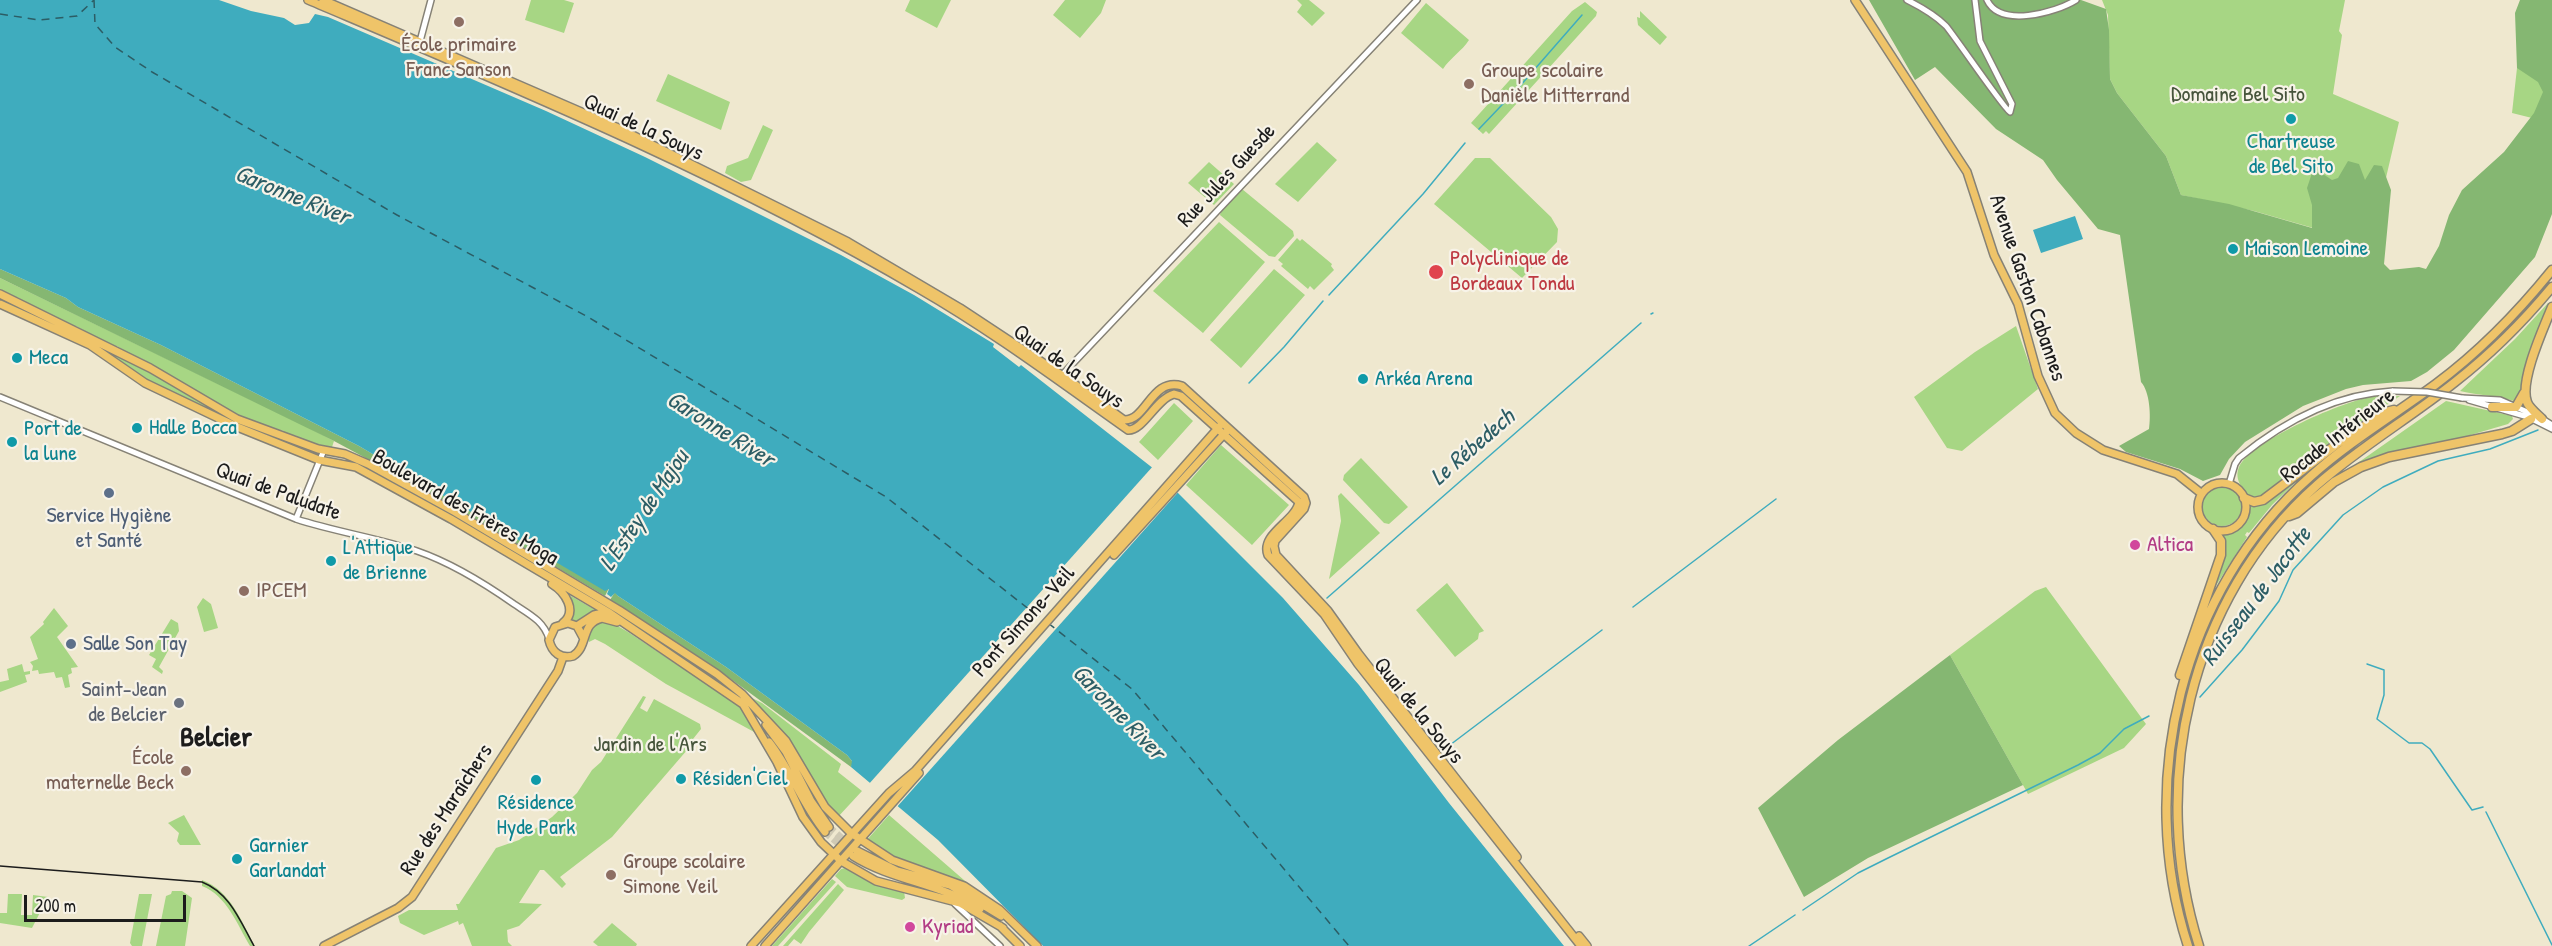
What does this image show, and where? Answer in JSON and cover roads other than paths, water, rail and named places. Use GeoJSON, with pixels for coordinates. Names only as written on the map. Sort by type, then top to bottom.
{"type":"FeatureCollection","features":[{"type":"Feature","properties":{"kind":"highway","name":"Rocade Intérieure"},"geometry":{"type":"LineString","coordinates":[[2188,946],[2172,886],[2165,813],[2172,729],[2181,690],[2198,640],[2216,599],[2243,554],[2297,488],[2342,450],[2436,384],[2485,342],[2521,306],[2552,270]]}},
{"type":"Feature","properties":{"kind":"highway"},"geometry":{"type":"LineString","coordinates":[[2199,946],[2187,901],[2179,855],[2176,814],[2177,778],[2183,729],[2199,669],[2226,604],[2258,552],[2304,497],[2349,458],[2457,381],[2492,351],[2552,287]]}},
{"type":"Feature","properties":{"kind":"highway"},"geometry":{"type":"LineString","coordinates":[[2492,407],[2512,409],[2518,406],[2552,306]]}},
{"type":"Feature","properties":{"kind":"highway"},"geometry":{"type":"LineString","coordinates":[[2525,391],[2529,406],[2542,419]]}},
{"type":"Feature","properties":{"kind":"highway"},"geometry":{"type":"LineString","coordinates":[[2244,498],[2254,502],[2263,500],[2337,444],[2386,412],[2398,410]]}},
{"type":"Feature","properties":{"kind":"highway"},"geometry":{"type":"LineString","coordinates":[[2286,517],[2297,513],[2334,482],[2361,467],[2389,457],[2502,434],[2512,431],[2531,418]]}},
{"type":"Feature","properties":{"kind":"highway"},"geometry":{"type":"LineString","coordinates":[[2172,729],[2182,666],[2221,555],[2221,541],[2213,529]]}},
{"type":"Feature","properties":{"kind":"main road","name":"Quai de la Souys"},"geometry":{"type":"LineString","coordinates":[[308,0],[605,122],[848,242],[924,285],[1062,375],[1124,420],[1133,418],[1161,388],[1174,384],[1188,390],[1223,429],[1299,502],[1296,510],[1268,542],[1266,547],[1268,555],[1324,614],[1358,664],[1581,946]]}},
{"type":"Feature","properties":{"kind":"main road","name":"Quai de la Souys"},"geometry":{"type":"LineString","coordinates":[[322,0],[614,132],[845,247],[922,291],[1130,431],[1136,428],[1162,400],[1173,394],[1181,396],[1305,500],[1304,509],[1275,541],[1276,555],[1334,618],[1358,653],[1587,946]]}},
{"type":"Feature","properties":{"kind":"main road","name":"Avenue Gaston Cabannes"},"geometry":{"type":"LineString","coordinates":[[1855,0],[1967,172],[1994,255],[2018,304],[2038,376],[2055,414],[2076,433],[2103,450],[2177,474],[2202,494]]}},
{"type":"Feature","properties":{"kind":"main road","name":"Boulevard des Frères Moga"},"geometry":{"type":"LineString","coordinates":[[0,294],[150,368],[227,414],[256,427],[324,450],[351,456],[412,487],[536,559],[649,629],[717,674],[753,706]]}},
{"type":"Feature","properties":{"kind":"main road","name":"Boulevard des Frères Moga"},"geometry":{"type":"LineString","coordinates":[[0,304],[98,349],[157,389],[235,426],[320,460],[356,466],[608,612],[737,699],[748,710],[757,726]]}},
{"type":"Feature","properties":{"kind":"main road","name":"Pont Simone-Veil"},"geometry":{"type":"LineString","coordinates":[[751,946],[851,833],[889,793],[915,771],[1223,429]]}},
{"type":"Feature","properties":{"kind":"main road","name":"Pont Simone-Veil"},"geometry":{"type":"LineString","coordinates":[[765,946],[1208,445]]}},
{"type":"Feature","properties":{"kind":"main road"},"geometry":{"type":"LineString","coordinates":[[2214,484],[2229,484],[2235,487],[2244,498],[2245,514],[2236,526],[2220,531],[2207,525],[2199,514],[2199,500],[2202,494],[2214,484]]}},
{"type":"Feature","properties":{"kind":"main road"},"geometry":{"type":"LineString","coordinates":[[521,561],[565,594],[568,602],[569,613],[552,631],[549,640],[553,651],[563,657],[577,653],[587,627],[602,618],[613,620],[644,636]]}},
{"type":"Feature","properties":{"kind":"main road"},"geometry":{"type":"LineString","coordinates":[[561,624],[577,626],[594,615],[608,612],[649,629]]}},
{"type":"Feature","properties":{"kind":"main road"},"geometry":{"type":"LineString","coordinates":[[577,626],[584,639]]}},
{"type":"Feature","properties":{"kind":"main road","name":"Rue des Maraîchers"},"geometry":{"type":"LineString","coordinates":[[324,946],[398,908],[412,897],[554,678],[563,657]]}},
{"type":"Feature","properties":{"kind":"main road"},"geometry":{"type":"LineString","coordinates":[[753,706],[786,752],[827,829],[805,806],[782,760],[757,726]]}},
{"type":"Feature","properties":{"kind":"main road"},"geometry":{"type":"LineString","coordinates":[[753,706],[790,747],[825,807],[851,833],[900,864],[964,886],[994,905],[1037,946]]}},
{"type":"Feature","properties":{"kind":"main road"},"geometry":{"type":"LineString","coordinates":[[757,726],[803,817],[819,839],[841,861],[876,881],[946,898],[974,910],[1003,928]]}},
{"type":"Feature","properties":{"kind":"main road"},"geometry":{"type":"LineString","coordinates":[[1020,946],[980,908],[960,897],[895,877],[855,854],[897,871],[956,888],[1023,931]]}},
{"type":"Feature","properties":{"kind":"street"},"geometry":{"type":"LineString","coordinates":[[419,45],[431,0]]}},
{"type":"Feature","properties":{"kind":"street","name":"Rue Jules Guesde"},"geometry":{"type":"LineString","coordinates":[[1062,375],[1417,0]]}},
{"type":"Feature","properties":{"kind":"street"},"geometry":{"type":"LineString","coordinates":[[1907,0],[1945,26],[1988,82],[2004,109],[2010,112],[2012,104],[1980,41],[1975,0]]}},
{"type":"Feature","properties":{"kind":"street"},"geometry":{"type":"LineString","coordinates":[[1988,0],[1994,10],[2002,14],[2026,15],[2038,14],[2076,0]]}},
{"type":"Feature","properties":{"kind":"street"},"geometry":{"type":"LineString","coordinates":[[1028,361],[1053,374],[1062,375],[1063,384]]}},
{"type":"Feature","properties":{"kind":"street"},"geometry":{"type":"LineString","coordinates":[[2229,484],[2235,464],[2240,458],[2298,419],[2350,396],[2394,390],[2500,400],[2518,406],[2552,427]]}},
{"type":"Feature","properties":{"kind":"street","name":"Quai de Paludate"},"geometry":{"type":"LineString","coordinates":[[0,397],[296,519],[415,550],[438,559],[491,588],[540,622],[549,640]]}},
{"type":"Feature","properties":{"kind":"street"},"geometry":{"type":"LineString","coordinates":[[2462,398],[2531,418],[2552,427]]}},
{"type":"Feature","properties":{"kind":"street"},"geometry":{"type":"LineString","coordinates":[[296,519],[324,450]]}},
{"type":"Feature","properties":{"kind":"street","name":"Quai de Paludate"},"geometry":{"type":"LineString","coordinates":[[540,622],[561,624]]}},
{"type":"Feature","properties":{"kind":"street"},"geometry":{"type":"LineString","coordinates":[[946,898],[964,910],[1000,946]]}},
{"type":"Feature","properties":{"kind":"water"},"geometry":{"type":"Polygon","coordinates":[[[0,0],[219,0],[251,11],[284,18],[295,25],[309,23],[315,14],[328,17],[546,111],[645,157],[841,255],[914,295],[994,344],[993,347],[1019,367],[1021,365],[1154,469],[1283,598],[1359,685],[1449,803],[1564,946],[1043,946],[938,840],[851,767],[852,761],[847,755],[726,667],[615,593],[611,597],[607,594],[609,589],[605,591],[359,446],[161,345],[78,307],[66,298],[0,269],[0,0]]]}},
{"type":"Feature","properties":{"kind":"water"},"geometry":{"type":"Polygon","coordinates":[[[2075,216],[2083,239],[2041,253],[2033,230],[2075,216]]]}},
{"type":"Feature","properties":{"kind":"waterway"},"geometry":{"type":"LineString","coordinates":[[1479,129],[1582,15]]}},
{"type":"Feature","properties":{"kind":"waterway"},"geometry":{"type":"LineString","coordinates":[[1329,295],[1423,194],[1465,143]]}},
{"type":"Feature","properties":{"kind":"waterway"},"geometry":{"type":"LineString","coordinates":[[1249,383],[1284,347],[1323,301]]}},
{"type":"Feature","properties":{"kind":"waterway","name":"Le Rébedech"},"geometry":{"type":"LineString","coordinates":[[1327,598],[1641,323]]}},
{"type":"Feature","properties":{"kind":"waterway","name":"Ruisseau de Jacotte"},"geometry":{"type":"LineString","coordinates":[[2200,697],[2242,650],[2279,601],[2293,570],[2343,515],[2383,487],[2438,461],[2490,449],[2538,430]]}},
{"type":"Feature","properties":{"kind":"waterway"},"geometry":{"type":"LineString","coordinates":[[1633,607],[1776,499]]}},
{"type":"Feature","properties":{"kind":"waterway"},"geometry":{"type":"LineString","coordinates":[[1442,751],[1602,630]]}},
{"type":"Feature","properties":{"kind":"waterway"},"geometry":{"type":"LineString","coordinates":[[2367,664],[2384,670],[2384,695],[2377,719],[2409,743],[2422,743],[2430,749],[2472,810],[2483,807]]}},
{"type":"Feature","properties":{"kind":"waterway","name":"Ruisseau de Jacotte"},"geometry":{"type":"LineString","coordinates":[[1803,910],[1858,873],[2100,753],[2124,729],[2149,716]]}},
{"type":"Feature","properties":{"kind":"waterway"},"geometry":{"type":"LineString","coordinates":[[2486,812],[2552,945]]}},
{"type":"Feature","properties":{"kind":"waterway","name":"Ruisseau de Jacotte"},"geometry":{"type":"LineString","coordinates":[[1749,946],[1795,915]]}},
{"type":"Feature","properties":{"kind":"tunnel"},"geometry":{"type":"LineString","coordinates":[[829,827],[855,850]]}},
{"type":"Feature","properties":{"kind":"tunnel"},"geometry":{"type":"LineString","coordinates":[[825,832],[852,855]]}},
{"type":"Feature","properties":{"kind":"tram line"},"geometry":{"type":"LineString","coordinates":[[0,866],[202,882],[227,900],[254,946]]}},
{"type":"Feature","properties":{"kind":"place","name":"École primaire Franc Sanson"},"geometry":{"type":"Point","coordinates":[459,22]}},
{"type":"Feature","properties":{"kind":"place","name":"Groupe scolaire Danièle Mitterrand"},"geometry":{"type":"Point","coordinates":[1469,84]}},
{"type":"Feature","properties":{"kind":"place","name":"Chartreuse de Bel Sito"},"geometry":{"type":"Point","coordinates":[2291,119]}},
{"type":"Feature","properties":{"kind":"place","name":"Maison Lemoine"},"geometry":{"type":"Point","coordinates":[2233,249]}},
{"type":"Feature","properties":{"kind":"place","name":"Polyclinique de Bordeaux Tondu"},"geometry":{"type":"Point","coordinates":[1436,272]}},
{"type":"Feature","properties":{"kind":"place","name":"Meca"},"geometry":{"type":"Point","coordinates":[17,358]}},
{"type":"Feature","properties":{"kind":"place","name":"Arkéa Arena"},"geometry":{"type":"Point","coordinates":[1363,379]}},
{"type":"Feature","properties":{"kind":"place","name":"Halle Bocca"},"geometry":{"type":"Point","coordinates":[137,428]}},
{"type":"Feature","properties":{"kind":"place","name":"Port de la lune"},"geometry":{"type":"Point","coordinates":[12,442]}},
{"type":"Feature","properties":{"kind":"place","name":"Service Hygiène et Santé"},"geometry":{"type":"Point","coordinates":[109,493]}},
{"type":"Feature","properties":{"kind":"place","name":"Altica"},"geometry":{"type":"Point","coordinates":[2135,545]}},
{"type":"Feature","properties":{"kind":"place","name":"L'Attique de Brienne"},"geometry":{"type":"Point","coordinates":[331,561]}},
{"type":"Feature","properties":{"kind":"place","name":"IPCEM"},"geometry":{"type":"Point","coordinates":[244,591]}},
{"type":"Feature","properties":{"kind":"place","name":"Salle Son Tay"},"geometry":{"type":"Point","coordinates":[71,644]}},
{"type":"Feature","properties":{"kind":"place","name":"Saint-Jean de Belcier"},"geometry":{"type":"Point","coordinates":[179,703]}},
{"type":"Feature","properties":{"kind":"place","name":"École maternelle Beck"},"geometry":{"type":"Point","coordinates":[186,771]}},
{"type":"Feature","properties":{"kind":"place","name":"Résiden'Ciel"},"geometry":{"type":"Point","coordinates":[681,779]}},
{"type":"Feature","properties":{"kind":"place","name":"Résidence Hyde Park"},"geometry":{"type":"Point","coordinates":[536,780]}},
{"type":"Feature","properties":{"kind":"place","name":"Garnier Garlandat"},"geometry":{"type":"Point","coordinates":[237,859]}},
{"type":"Feature","properties":{"kind":"place","name":"Groupe scolaire Simone Veil"},"geometry":{"type":"Point","coordinates":[611,875]}},
{"type":"Feature","properties":{"kind":"place","name":"Kyriad"},"geometry":{"type":"Point","coordinates":[910,927]}},
{"type":"Feature","properties":{"kind":"district","name":"Belcier"},"geometry":{"type":"Point","coordinates":[216,739]}},
{"type":"Feature","properties":{"kind":"park label","name":"Domaine Bel Sito"},"geometry":{"type":"Point","coordinates":[2238,95]}},
{"type":"Feature","properties":{"kind":"park label","name":"Jardin de l'Ars"},"geometry":{"type":"Point","coordinates":[650,745]}},
{"type":"Feature","properties":{"kind":"water label","name":"Garonne River"},"geometry":{"type":"Point","coordinates":[292,196]}},
{"type":"Feature","properties":{"kind":"water label","name":"Garonne River"},"geometry":{"type":"Point","coordinates":[720,430]}},
{"type":"Feature","properties":{"kind":"water label","name":"L'Estey de Majou"},"geometry":{"type":"Point","coordinates":[645,511]}},
{"type":"Feature","properties":{"kind":"water label","name":"Garonne River"},"geometry":{"type":"Point","coordinates":[1118,713]}}]}
